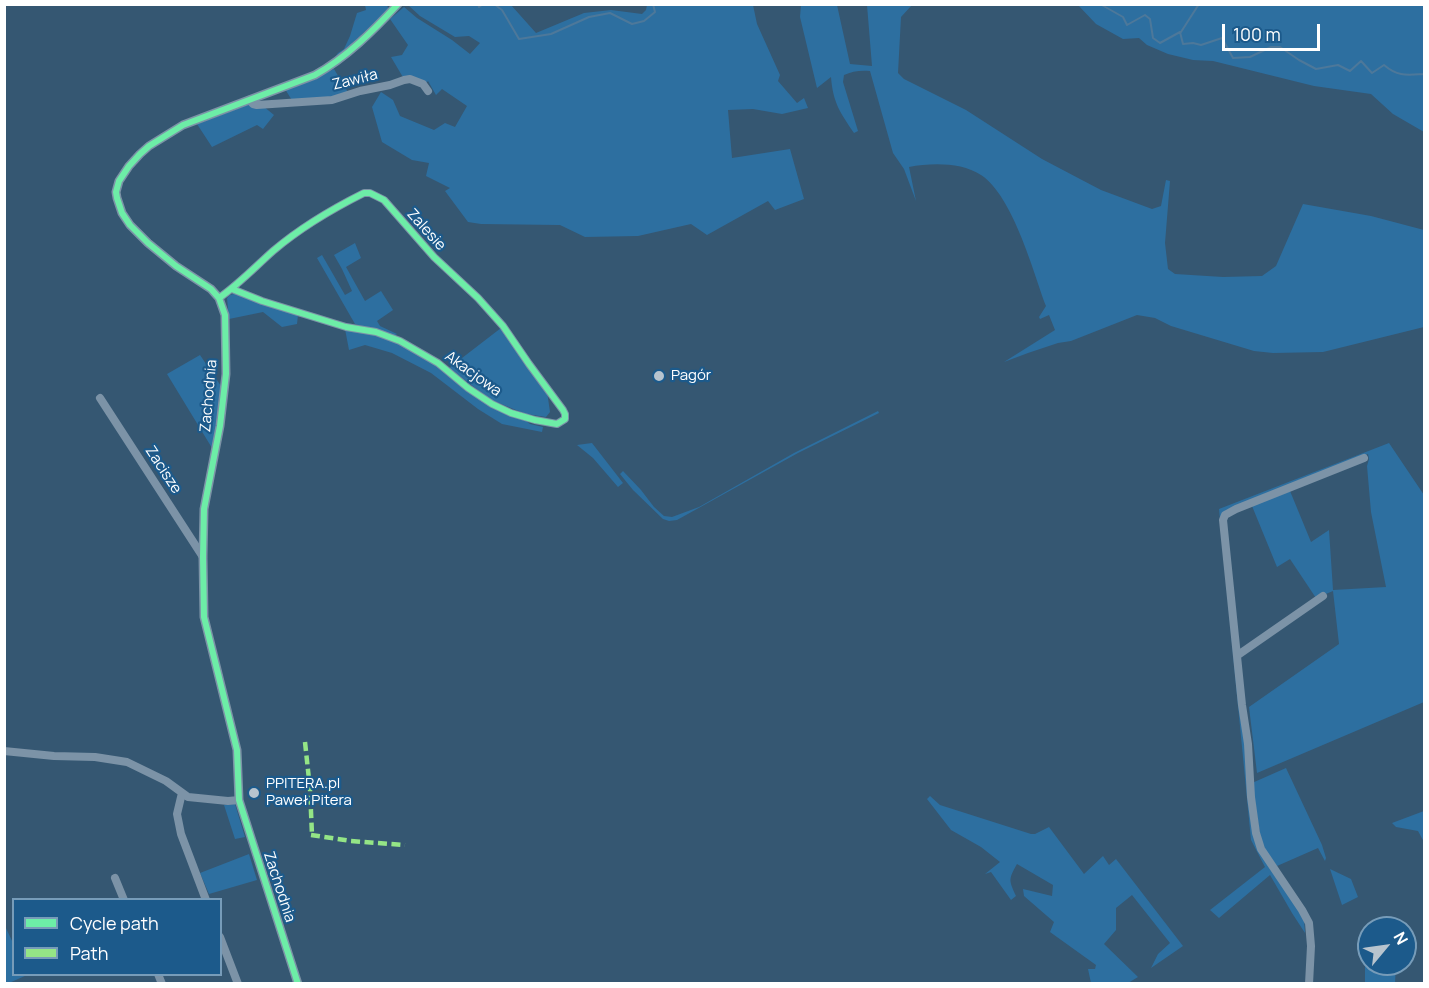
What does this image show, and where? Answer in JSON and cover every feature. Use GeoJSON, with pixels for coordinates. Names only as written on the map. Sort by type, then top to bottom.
{"type":"FeatureCollection","features":[{"type":"Feature","properties":{"kind":"street"},"geometry":{"type":"LineString","coordinates":[[232,289],[219,298],[211,289],[176,266],[141,236],[130,225],[119,206],[117,186],[119,181],[129,166],[149,146],[183,125],[315,75],[334,64],[376,28],[398,4]]}},
{"type":"Feature","properties":{"kind":"street","name":"Zawiła"},"geometry":{"type":"LineString","coordinates":[[249,100],[257,105],[332,100],[411,79],[423,84],[428,91]]}},
{"type":"Feature","properties":{"kind":"street","name":"Zalesie"},"geometry":{"type":"LineString","coordinates":[[232,289],[289,238],[333,209],[364,193],[370,193],[384,200],[434,257],[478,298],[503,326],[563,410],[565,419]]}},
{"type":"Feature","properties":{"kind":"street","name":"Akacjowa"},"geometry":{"type":"LineString","coordinates":[[232,289],[262,301],[346,327],[376,332],[400,341],[438,363],[492,405],[511,413],[557,424],[565,419]]}},
{"type":"Feature","properties":{"kind":"street","name":"Zachodnia"},"geometry":{"type":"LineString","coordinates":[[219,298],[225,315],[226,374],[220,426],[204,509],[204,617],[237,750],[239,800],[298,984]]}},
{"type":"Feature","properties":{"kind":"street","name":"Zacisze"},"geometry":{"type":"LineString","coordinates":[[100,398],[203,557]]}},
{"type":"Feature","properties":{"kind":"street"},"geometry":{"type":"LineString","coordinates":[[1309,984],[1311,946],[1309,923],[1261,849],[1256,833],[1223,523],[1226,515],[1236,509],[1364,458]]}},
{"type":"Feature","properties":{"kind":"street"},"geometry":{"type":"LineString","coordinates":[[1238,655],[1323,596]]}},
{"type":"Feature","properties":{"kind":"street"},"geometry":{"type":"LineString","coordinates":[[4,751],[54,756],[84,756],[127,762],[166,781],[188,797],[239,800]]}},
{"type":"Feature","properties":{"kind":"street"},"geometry":{"type":"LineString","coordinates":[[182,793],[177,814],[181,834],[205,898]]}},
{"type":"Feature","properties":{"kind":"street"},"geometry":{"type":"LineString","coordinates":[[115,878],[123,898]]}},
{"type":"Feature","properties":{"kind":"street"},"geometry":{"type":"LineString","coordinates":[[222,942],[238,984]]}},
{"type":"Feature","properties":{"kind":"shaded area"},"geometry":{"type":"Polygon","coordinates":[[[386,4],[389,9],[331,63],[344,49],[357,13],[366,10],[365,5],[386,4]]]}},
{"type":"Feature","properties":{"kind":"shaded area"},"geometry":{"type":"Polygon","coordinates":[[[408,5],[511,5],[536,33],[584,13],[611,10],[642,14],[647,5],[753,5],[757,24],[780,75],[778,81],[797,103],[804,98],[808,108],[782,114],[753,109],[728,110],[732,158],[790,149],[804,199],[775,210],[768,201],[707,235],[691,224],[638,236],[585,237],[560,225],[468,222],[445,191],[450,188],[426,176],[429,163],[412,160],[382,142],[372,107],[381,92],[393,100],[400,116],[434,130],[445,123],[455,127],[467,106],[442,89],[436,95],[428,81],[425,84],[404,79],[391,57],[402,55],[408,45],[390,19],[404,7],[470,54],[480,43],[469,36],[455,37],[420,16],[408,5]]]}},
{"type":"Feature","properties":{"kind":"shaded area"},"geometry":{"type":"Polygon","coordinates":[[[801,5],[837,5],[850,64],[872,66],[867,5],[912,5],[901,17],[898,73],[904,79],[966,110],[1042,159],[1101,190],[1152,209],[1161,206],[1166,180],[1170,181],[1165,243],[1168,269],[1175,274],[1223,277],[1262,276],[1276,266],[1303,204],[1371,216],[1424,230],[1424,327],[1323,352],[1273,353],[1254,351],[1171,326],[1155,318],[1137,315],[1071,341],[1058,343],[1004,362],[1055,330],[1049,315],[1040,319],[1039,317],[1046,306],[1021,235],[1003,199],[981,175],[964,168],[936,164],[909,167],[916,201],[904,169],[893,153],[870,71],[857,71],[844,75],[843,82],[858,131],[854,133],[838,107],[833,94],[831,77],[817,88],[800,17],[801,5]]]}},
{"type":"Feature","properties":{"kind":"shaded area"},"geometry":{"type":"Polygon","coordinates":[[[1078,5],[1424,5],[1424,132],[1393,114],[1371,94],[1314,86],[1213,61],[1193,60],[1168,54],[1147,45],[1139,38],[1123,39],[1096,24],[1078,5]]]}},
{"type":"Feature","properties":{"kind":"shaded area"},"geometry":{"type":"Polygon","coordinates":[[[334,69],[349,94],[332,99],[293,102],[285,89],[317,77],[334,69]]]}},
{"type":"Feature","properties":{"kind":"shaded area"},"geometry":{"type":"Polygon","coordinates":[[[250,104],[263,106],[274,115],[263,129],[257,125],[212,147],[197,124],[250,104]]]}},
{"type":"Feature","properties":{"kind":"shaded area"},"geometry":{"type":"Polygon","coordinates":[[[355,243],[361,258],[346,267],[365,301],[381,291],[393,310],[377,321],[380,326],[397,334],[394,336],[355,324],[317,258],[322,255],[345,295],[352,291],[334,255],[355,243]]]}},
{"type":"Feature","properties":{"kind":"shaded area"},"geometry":{"type":"Polygon","coordinates":[[[237,293],[298,315],[297,324],[282,327],[263,312],[229,319],[227,298],[237,293]]]}},
{"type":"Feature","properties":{"kind":"shaded area"},"geometry":{"type":"Polygon","coordinates":[[[501,328],[547,391],[550,412],[546,417],[526,414],[491,400],[449,368],[501,328]]]}},
{"type":"Feature","properties":{"kind":"shaded area"},"geometry":{"type":"Polygon","coordinates":[[[345,329],[380,336],[399,344],[436,364],[466,389],[522,417],[530,424],[543,427],[542,432],[502,424],[478,409],[431,373],[392,353],[365,345],[349,350],[345,329]]]}},
{"type":"Feature","properties":{"kind":"shaded area"},"geometry":{"type":"Polygon","coordinates":[[[200,355],[221,386],[219,413],[212,448],[167,374],[200,355]]]}},
{"type":"Feature","properties":{"kind":"shaded area"},"geometry":{"type":"Polygon","coordinates":[[[878,411],[879,413],[798,453],[677,520],[663,519],[620,474],[623,471],[664,516],[672,517],[699,507],[794,453],[878,411]]]}},
{"type":"Feature","properties":{"kind":"shaded area"},"geometry":{"type":"Polygon","coordinates":[[[592,443],[623,483],[618,487],[593,458],[577,445],[592,443]]]}},
{"type":"Feature","properties":{"kind":"shaded area"},"geometry":{"type":"Polygon","coordinates":[[[1389,443],[1424,495],[1424,702],[1257,773],[1249,707],[1339,644],[1333,591],[1316,598],[1290,559],[1277,567],[1252,506],[1290,491],[1311,542],[1329,530],[1333,590],[1386,587],[1371,512],[1368,454],[1226,510],[1221,516],[1254,834],[1304,919],[1305,933],[1270,875],[1219,918],[1210,910],[1265,867],[1251,840],[1219,509],[1389,443]]]}},
{"type":"Feature","properties":{"kind":"shaded area"},"geometry":{"type":"Polygon","coordinates":[[[1286,768],[1322,845],[1325,861],[1318,848],[1277,866],[1262,847],[1252,783],[1286,768]]]}},
{"type":"Feature","properties":{"kind":"shaded area"},"geometry":{"type":"Polygon","coordinates":[[[930,796],[940,805],[1031,834],[1049,827],[1084,874],[1103,856],[1109,865],[1116,859],[1183,946],[1151,968],[1158,954],[1170,943],[1132,895],[1116,908],[1116,930],[1104,944],[1138,977],[1128,983],[1091,983],[1088,969],[1095,969],[1096,965],[1050,932],[1054,922],[1024,896],[1023,889],[1052,896],[1053,885],[1017,864],[1010,880],[1016,896],[1011,900],[991,872],[985,874],[1000,862],[981,847],[951,830],[927,799],[930,796]]]}},
{"type":"Feature","properties":{"kind":"shaded area"},"geometry":{"type":"Polygon","coordinates":[[[235,804],[245,837],[235,839],[224,805],[235,804]]]}},
{"type":"Feature","properties":{"kind":"shaded area"},"geometry":{"type":"Polygon","coordinates":[[[1424,811],[1424,842],[1418,831],[1396,827],[1392,823],[1424,811]]]}},
{"type":"Feature","properties":{"kind":"shaded area"},"geometry":{"type":"Polygon","coordinates":[[[249,854],[257,880],[209,894],[200,873],[249,854]]]}},
{"type":"Feature","properties":{"kind":"shaded area"},"geometry":{"type":"Polygon","coordinates":[[[1330,869],[1351,879],[1358,897],[1342,905],[1330,869]]]}},
{"type":"Feature","properties":{"kind":"shaded area"},"geometry":{"type":"Polygon","coordinates":[[[5,926],[12,941],[12,976],[25,976],[5,983],[5,926]]]}},
{"type":"Feature","properties":{"kind":"shaded area"},"geometry":{"type":"Polygon","coordinates":[[[1365,976],[1395,976],[1395,983],[1365,983],[1365,976]]]}},
{"type":"Feature","properties":{"kind":"waterway"},"geometry":{"type":"LineString","coordinates":[[478,4],[479,7],[483,4]]}},
{"type":"Feature","properties":{"kind":"waterway"},"geometry":{"type":"LineString","coordinates":[[494,4],[502,10],[519,39],[551,34],[589,17],[610,13],[632,24],[644,21],[655,12],[653,4]]}},
{"type":"Feature","properties":{"kind":"waterway"},"geometry":{"type":"LineString","coordinates":[[1100,4],[1123,17],[1127,25],[1145,15],[1150,19],[1153,38],[1160,43],[1180,32],[1183,44],[1201,45],[1222,38],[1233,58],[1250,57],[1271,47],[1280,47],[1316,69],[1338,65],[1350,71],[1361,61],[1372,73],[1384,65],[1398,73],[1424,74]]}},
{"type":"Feature","properties":{"kind":"waterway"},"geometry":{"type":"LineString","coordinates":[[1181,32],[1199,4]]}},
{"type":"Feature","properties":{"kind":"marked path"},"geometry":{"type":"LineString","coordinates":[[305,742],[312,835]]}},
{"type":"Feature","properties":{"kind":"marked path"},"geometry":{"type":"LineString","coordinates":[[311,835],[405,845]]}},
{"type":"Feature","properties":{"kind":"cycle path"},"geometry":{"type":"LineString","coordinates":[[298,984],[239,800],[237,750],[204,617],[204,509],[220,426],[226,374],[225,315],[219,298],[211,289],[176,266],[130,225],[122,213],[116,192],[119,181],[129,166],[149,146],[183,125],[315,75],[359,43],[398,4]]}},
{"type":"Feature","properties":{"kind":"cycle path"},"geometry":{"type":"LineString","coordinates":[[219,298],[294,234],[364,193],[370,193],[384,200],[434,257],[478,298],[503,326],[563,410],[565,419],[557,424],[511,413],[492,404],[438,363],[400,341],[376,332],[346,327],[262,301],[232,289]]}},
{"type":"Feature","properties":{"kind":"place","name":"Pagór"},"geometry":{"type":"Point","coordinates":[659,376]}},
{"type":"Feature","properties":{"kind":"place","name":"PPITERA.pl Paweł Pitera"},"geometry":{"type":"Point","coordinates":[254,793]}}]}
